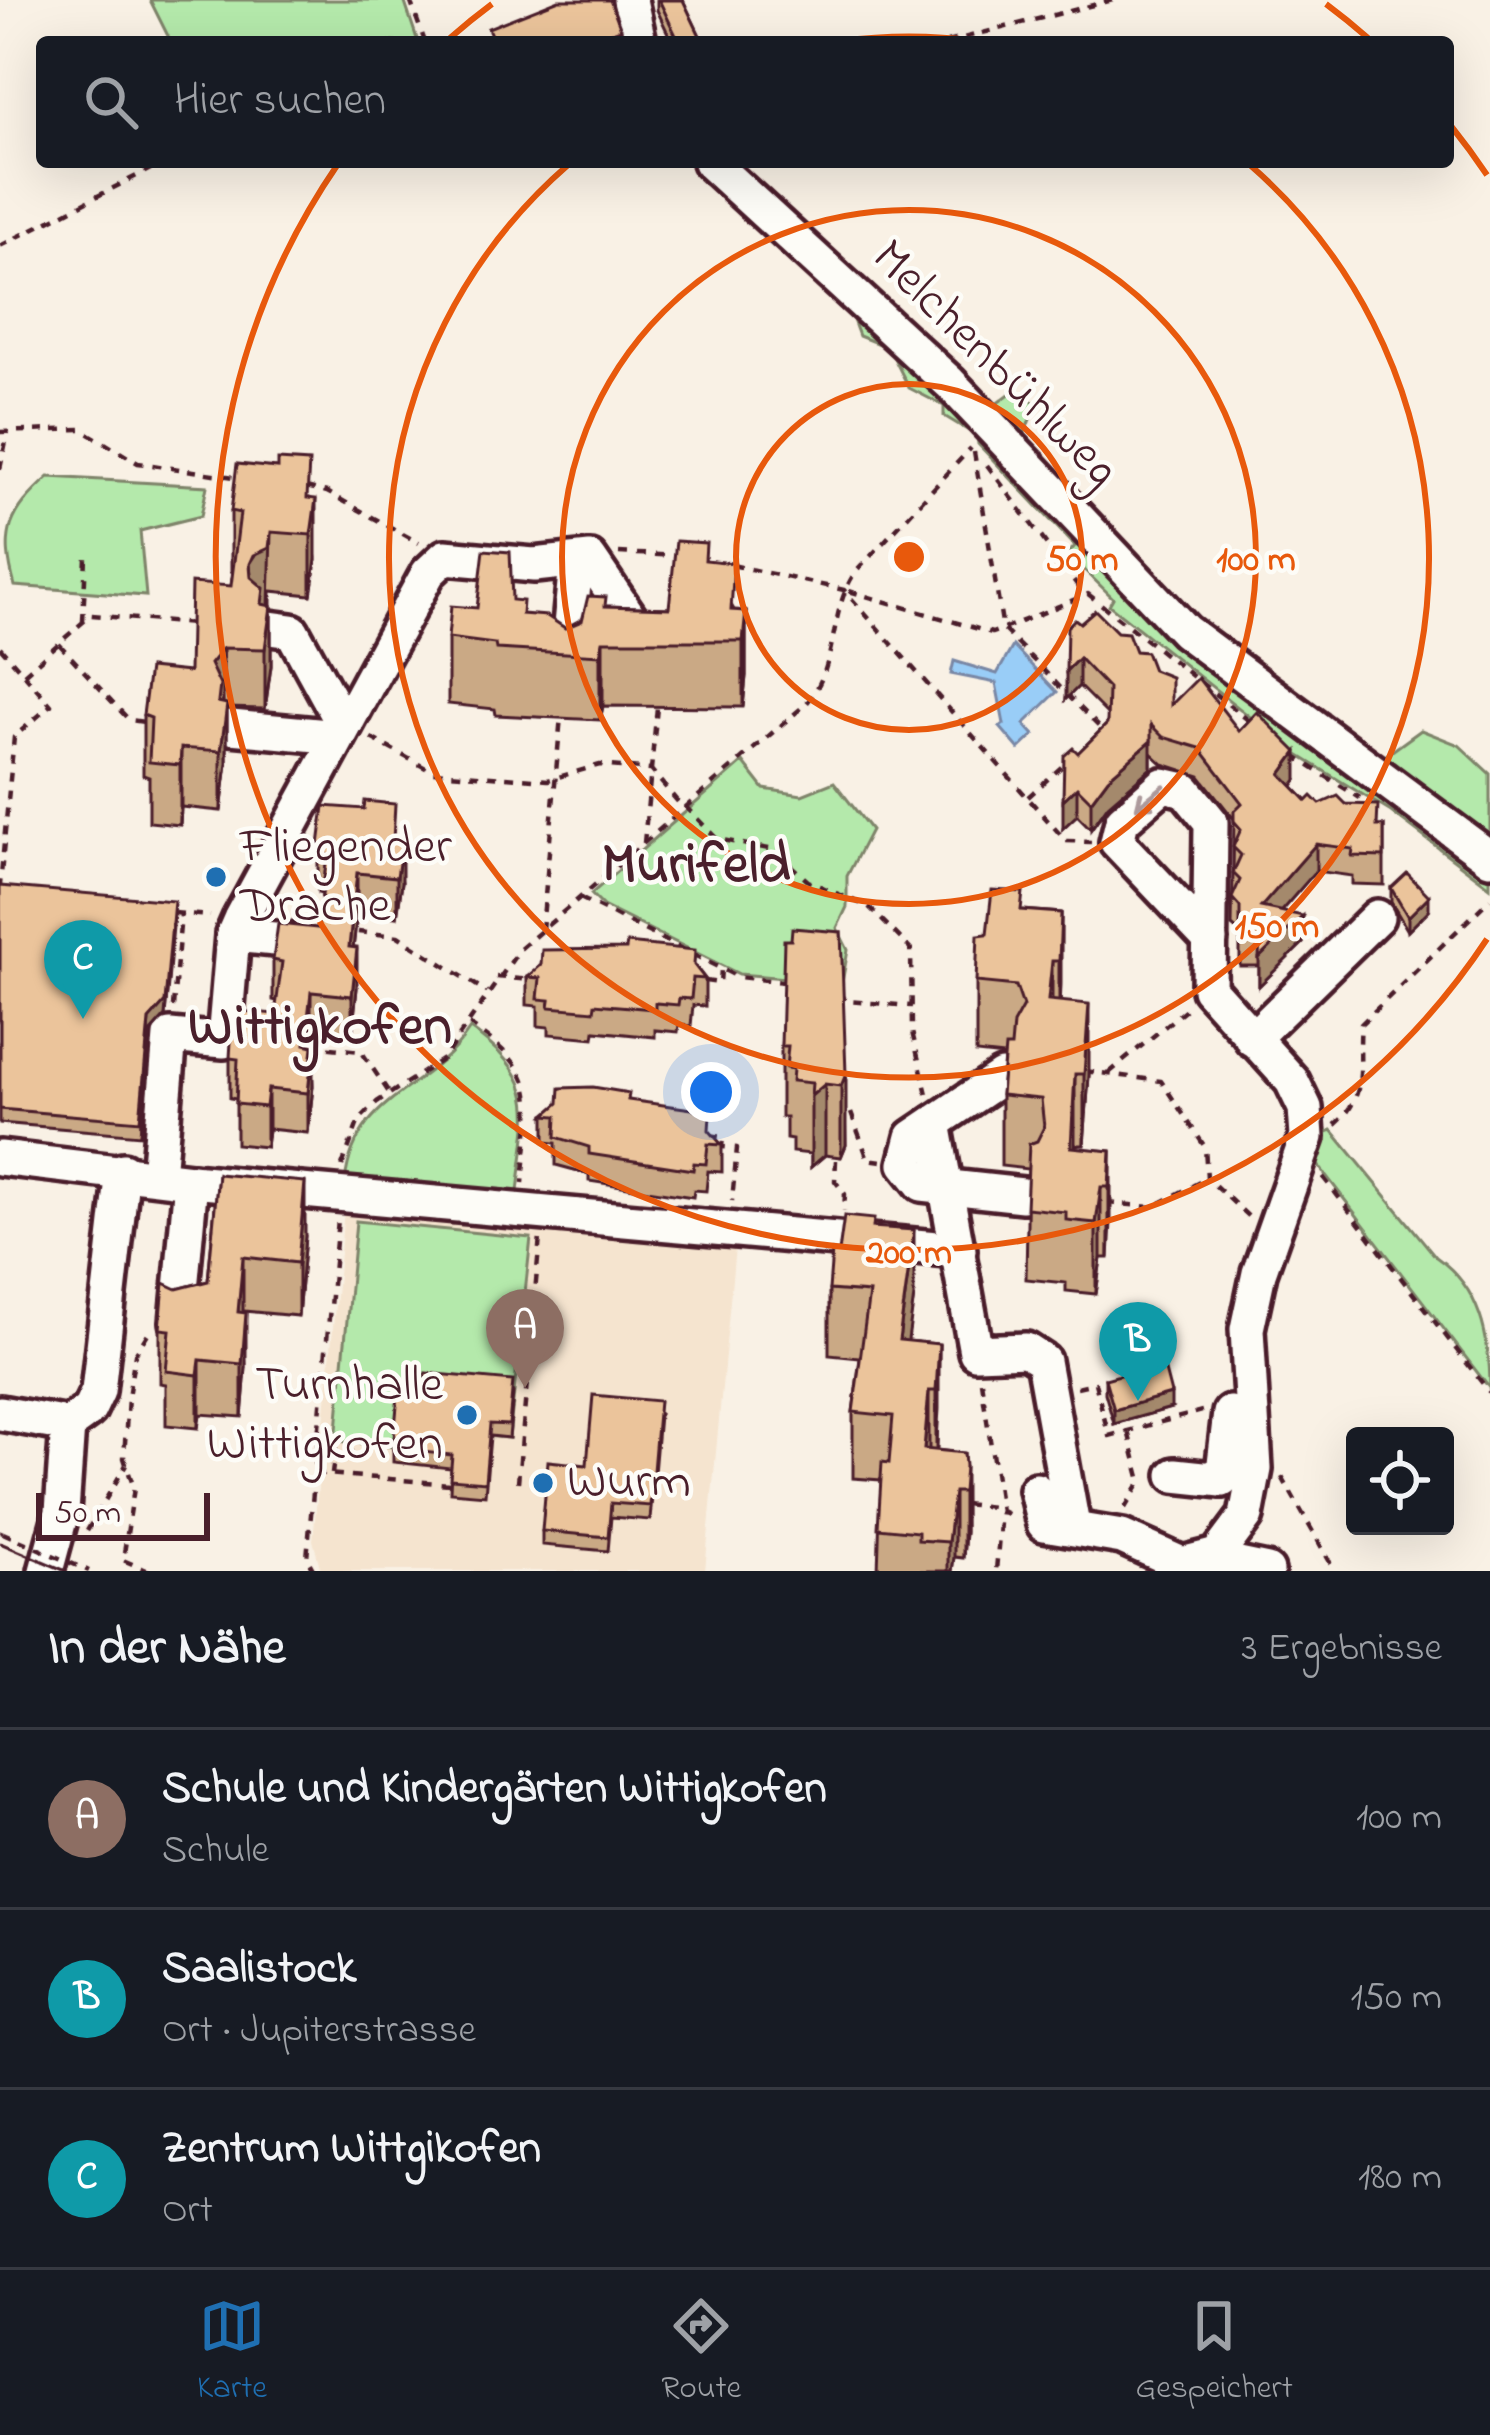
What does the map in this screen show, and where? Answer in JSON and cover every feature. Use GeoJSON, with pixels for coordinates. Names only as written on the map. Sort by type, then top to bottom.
{"type":"FeatureCollection","features":[{"type":"Feature","properties":{"kind":"street"},"geometry":{"type":"LineString","coordinates":[[630,0],[638,36]]}},
{"type":"Feature","properties":{"kind":"street","name":"Melchenbühlweg"},"geometry":{"type":"LineString","coordinates":[[716,168],[982,436],[1185,631],[1490,858]]}},
{"type":"Feature","properties":{"kind":"street"},"geometry":{"type":"LineString","coordinates":[[178,1322],[170,1036],[224,1041],[237,927],[428,573],[445,557],[533,565],[583,561]]}},
{"type":"Feature","properties":{"kind":"street"},"geometry":{"type":"LineString","coordinates":[[566,673],[583,561]]}},
{"type":"Feature","properties":{"kind":"street"},"geometry":{"type":"LineString","coordinates":[[583,561],[652,650]]}},
{"type":"Feature","properties":{"kind":"street"},"geometry":{"type":"LineString","coordinates":[[269,628],[292,631],[342,731]]}},
{"type":"Feature","properties":{"kind":"street"},"geometry":{"type":"LineString","coordinates":[[528,628],[569,632]]}},
{"type":"Feature","properties":{"kind":"street"},"geometry":{"type":"LineString","coordinates":[[231,728],[342,731]]}},
{"type":"Feature","properties":{"kind":"street"},"geometry":{"type":"LineString","coordinates":[[1175,1475],[1222,1480],[1229,1412],[1247,1329],[1271,1238],[1303,1149],[1306,1108],[1292,1081],[1209,988],[1210,940],[1211,825],[1203,809],[1180,786],[1163,784],[1123,821],[1117,842],[1210,940]]}},
{"type":"Feature","properties":{"kind":"street"},"geometry":{"type":"LineString","coordinates":[[1252,1039],[1377,917]]}},
{"type":"Feature","properties":{"kind":"street"},"geometry":{"type":"LineString","coordinates":[[237,927],[295,941]]}},
{"type":"Feature","properties":{"kind":"street"},"geometry":{"type":"LineString","coordinates":[[1001,1077],[913,1137],[906,1164],[922,1184],[1023,1195]]}},
{"type":"Feature","properties":{"kind":"street"},"geometry":{"type":"LineString","coordinates":[[934,1123],[976,1352],[1018,1349],[1044,1354],[1056,1370],[1078,1527]]}},
{"type":"Feature","properties":{"kind":"street"},"geometry":{"type":"LineString","coordinates":[[0,1158],[959,1250]]}},
{"type":"Feature","properties":{"kind":"street"},"geometry":{"type":"LineString","coordinates":[[0,1413],[68,1425],[89,1410],[98,1391],[123,1170]]}},
{"type":"Feature","properties":{"kind":"street"},"geometry":{"type":"LineString","coordinates":[[1191,1565],[1233,1540],[1250,1504],[1255,1469],[1229,1412]]}},
{"type":"Feature","properties":{"kind":"street"},"geometry":{"type":"LineString","coordinates":[[50,1558],[68,1425]]}},
{"type":"Feature","properties":{"kind":"street"},"geometry":{"type":"LineString","coordinates":[[1036,1490],[1044,1524],[1078,1527],[1159,1549],[1191,1565],[1266,1571]]}},
{"type":"Feature","properties":{"kind":"path"},"geometry":{"type":"LineString","coordinates":[[410,0],[423,36]]}},
{"type":"Feature","properties":{"kind":"path"},"geometry":{"type":"LineString","coordinates":[[971,36],[1113,0]]}},
{"type":"Feature","properties":{"kind":"path"},"geometry":{"type":"LineString","coordinates":[[0,247],[152,168]]}},
{"type":"Feature","properties":{"kind":"path"},"geometry":{"type":"LineString","coordinates":[[0,469],[4,432],[81,429],[138,463],[247,479]]}},
{"type":"Feature","properties":{"kind":"path"},"geometry":{"type":"LineString","coordinates":[[310,1571],[340,1194],[353,1131],[390,1094],[443,1059],[496,977],[542,931],[820,686],[844,590],[982,436]]}},
{"type":"Feature","properties":{"kind":"path"},"geometry":{"type":"LineString","coordinates":[[982,436],[1084,593],[1264,732]]}},
{"type":"Feature","properties":{"kind":"path"},"geometry":{"type":"LineString","coordinates":[[982,436],[1003,628],[1110,734],[1093,747]]}},
{"type":"Feature","properties":{"kind":"path"},"geometry":{"type":"LineString","coordinates":[[287,482],[327,492],[445,557]]}},
{"type":"Feature","properties":{"kind":"path"},"geometry":{"type":"LineString","coordinates":[[583,561],[627,551],[697,557]]}},
{"type":"Feature","properties":{"kind":"path"},"geometry":{"type":"LineString","coordinates":[[83,621],[86,557]]}},
{"type":"Feature","properties":{"kind":"path"},"geometry":{"type":"LineString","coordinates":[[718,562],[844,590],[992,633],[1084,593]]}},
{"type":"Feature","properties":{"kind":"path"},"geometry":{"type":"LineString","coordinates":[[844,590],[1066,841],[1088,843],[1116,835]]}},
{"type":"Feature","properties":{"kind":"path"},"geometry":{"type":"LineString","coordinates":[[24,674],[91,615],[204,625]]}},
{"type":"Feature","properties":{"kind":"path"},"geometry":{"type":"LineString","coordinates":[[59,644],[129,720],[164,723]]}},
{"type":"Feature","properties":{"kind":"path"},"geometry":{"type":"LineString","coordinates":[[0,647],[51,705],[14,737],[0,887],[8,893]]}},
{"type":"Feature","properties":{"kind":"path"},"geometry":{"type":"LineString","coordinates":[[644,843],[657,706]]}},
{"type":"Feature","properties":{"kind":"path"},"geometry":{"type":"LineString","coordinates":[[542,931],[561,716]]}},
{"type":"Feature","properties":{"kind":"path"},"geometry":{"type":"LineString","coordinates":[[342,731],[376,740],[433,772],[555,778],[600,765],[651,770],[717,839],[774,850],[808,881],[868,907],[911,949],[912,1032],[934,1123]]}},
{"type":"Feature","properties":{"kind":"path"},"geometry":{"type":"LineString","coordinates":[[1280,745],[1374,806]]}},
{"type":"Feature","properties":{"kind":"path"},"geometry":{"type":"LineString","coordinates":[[1028,797],[1066,762],[1079,760]]}},
{"type":"Feature","properties":{"kind":"path"},"geometry":{"type":"LineString","coordinates":[[580,898],[722,969],[750,979],[791,982]]}},
{"type":"Feature","properties":{"kind":"path"},"geometry":{"type":"LineString","coordinates":[[1490,899],[1361,1024],[1362,1084],[1353,1106],[1338,1124],[1303,1149],[1414,1302],[1490,1393]]}},
{"type":"Feature","properties":{"kind":"path"},"geometry":{"type":"LineString","coordinates":[[161,912],[237,927]]}},
{"type":"Feature","properties":{"kind":"path"},"geometry":{"type":"LineString","coordinates":[[170,1036],[181,914]]}},
{"type":"Feature","properties":{"kind":"path"},"geometry":{"type":"LineString","coordinates":[[358,932],[398,936],[487,992]]}},
{"type":"Feature","properties":{"kind":"path"},"geometry":{"type":"LineString","coordinates":[[699,981],[720,983],[722,969]]}},
{"type":"Feature","properties":{"kind":"path"},"geometry":{"type":"LineString","coordinates":[[496,977],[538,981]]}},
{"type":"Feature","properties":{"kind":"path"},"geometry":{"type":"LineString","coordinates":[[832,986],[846,1001],[912,1006]]}},
{"type":"Feature","properties":{"kind":"path"},"geometry":{"type":"LineString","coordinates":[[1109,1073],[1209,988]]}},
{"type":"Feature","properties":{"kind":"path"},"geometry":{"type":"LineString","coordinates":[[469,1024],[517,1060],[528,1086],[531,1212],[518,1482]]}},
{"type":"Feature","properties":{"kind":"path"},"geometry":{"type":"LineString","coordinates":[[309,1046],[361,1051],[390,1094]]}},
{"type":"Feature","properties":{"kind":"path"},"geometry":{"type":"LineString","coordinates":[[1073,1070],[1161,1081],[1208,1155],[1207,1178],[1271,1238]]}},
{"type":"Feature","properties":{"kind":"path"},"geometry":{"type":"LineString","coordinates":[[850,1113],[868,1159],[906,1164]]}},
{"type":"Feature","properties":{"kind":"path"},"geometry":{"type":"LineString","coordinates":[[528,1115],[542,1116]]}},
{"type":"Feature","properties":{"kind":"path"},"geometry":{"type":"LineString","coordinates":[[705,1135],[723,1137],[722,1147],[736,1148],[730,1230]]}},
{"type":"Feature","properties":{"kind":"path"},"geometry":{"type":"LineString","coordinates":[[836,1160],[835,1181],[845,1194],[841,1240]]}},
{"type":"Feature","properties":{"kind":"path"},"geometry":{"type":"LineString","coordinates":[[1096,1202],[1153,1207],[1207,1178]]}},
{"type":"Feature","properties":{"kind":"path"},"geometry":{"type":"LineString","coordinates":[[148,1571],[123,1560],[134,1488],[126,1465],[135,1354],[145,1333],[160,1322],[178,1322]]}},
{"type":"Feature","properties":{"kind":"path"},"geometry":{"type":"LineString","coordinates":[[976,1352],[1001,1510],[997,1571]]}},
{"type":"Feature","properties":{"kind":"path"},"geometry":{"type":"LineString","coordinates":[[1095,1383],[1109,1436],[1229,1412]]}},
{"type":"Feature","properties":{"kind":"path"},"geometry":{"type":"LineString","coordinates":[[1121,1514],[1142,1481],[1128,1431]]}},
{"type":"Feature","properties":{"kind":"path"},"geometry":{"type":"LineString","coordinates":[[332,1474],[334,1450],[353,1452]]}},
{"type":"Feature","properties":{"kind":"path"},"geometry":{"type":"LineString","coordinates":[[50,1558],[89,1530],[126,1465]]}},
{"type":"Feature","properties":{"kind":"path"},"geometry":{"type":"LineString","coordinates":[[315,1473],[451,1484]]}},
{"type":"Feature","properties":{"kind":"path"},"geometry":{"type":"LineString","coordinates":[[950,1503],[1001,1510]]}},
{"type":"Feature","properties":{"kind":"path"},"geometry":{"type":"LineString","coordinates":[[1,1533],[89,1571]]}},
{"type":"Feature","properties":{"kind":"shaded area"},"geometry":{"type":"Polygon","coordinates":[[[345,1200],[736,1236],[705,1571],[321,1571],[313,1540],[345,1200]]]}},
{"type":"Feature","properties":{"kind":"green space"},"geometry":{"type":"Polygon","coordinates":[[[150,0],[404,0],[416,36],[168,36],[150,0]]]}},
{"type":"Feature","properties":{"kind":"green space"},"geometry":{"type":"Polygon","coordinates":[[[850,312],[979,417],[1012,392],[1036,403],[1019,449],[1097,546],[1367,769],[1421,730],[1459,745],[1490,774],[1490,887],[1391,812],[1298,755],[1109,605],[1113,598],[1068,554],[1075,546],[978,444],[977,436],[944,416],[944,406],[909,388],[889,348],[859,336],[850,312]]]}},
{"type":"Feature","properties":{"kind":"green space"},"geometry":{"type":"Polygon","coordinates":[[[49,477],[207,486],[201,516],[140,531],[146,596],[15,586],[8,552],[11,525],[49,477]]]}},
{"type":"Feature","properties":{"kind":"green space"},"geometry":{"type":"Polygon","coordinates":[[[743,762],[764,789],[802,795],[834,782],[871,830],[847,876],[847,907],[837,928],[848,950],[842,983],[739,974],[603,906],[591,894],[743,762]]]}},
{"type":"Feature","properties":{"kind":"green space"},"geometry":{"type":"Polygon","coordinates":[[[470,1029],[512,1067],[521,1086],[526,1125],[517,1202],[345,1182],[351,1153],[377,1112],[433,1068],[470,1029]]]}},
{"type":"Feature","properties":{"kind":"green space"},"geometry":{"type":"Polygon","coordinates":[[[1332,1130],[1473,1299],[1485,1333],[1490,1389],[1318,1165],[1303,1159],[1310,1139],[1332,1130]]]}},
{"type":"Feature","properties":{"kind":"green space"},"geometry":{"type":"Polygon","coordinates":[[[356,1221],[531,1238],[509,1438],[422,1430],[394,1447],[336,1441],[356,1221]]]}},
{"type":"Feature","properties":{"kind":"water"},"geometry":{"type":"Polygon","coordinates":[[[1013,646],[1057,692],[1024,724],[1034,735],[1019,749],[1000,727],[1004,724],[996,683],[951,674],[954,661],[997,674],[1013,646]]]}},
{"type":"Feature","properties":{"kind":"building"},"geometry":{"type":"Polygon","coordinates":[[[559,0],[610,0],[621,29],[612,32],[614,36],[491,36],[488,28],[559,0]]]}},
{"type":"Feature","properties":{"kind":"building"},"geometry":{"type":"Polygon","coordinates":[[[659,0],[683,0],[700,36],[676,36],[659,0]]]}},
{"type":"Feature","properties":{"kind":"building"},"geometry":{"type":"Polygon","coordinates":[[[278,460],[309,462],[307,498],[316,499],[311,535],[271,532],[269,548],[254,555],[250,564],[251,577],[264,588],[262,604],[271,606],[265,649],[223,648],[210,664],[220,685],[218,702],[227,704],[221,751],[181,748],[180,765],[149,762],[151,718],[143,715],[149,668],[189,672],[191,583],[231,586],[240,513],[231,511],[237,464],[278,468],[278,460]]]}},
{"type":"Feature","properties":{"kind":"building"},"geometry":{"type":"Polygon","coordinates":[[[676,541],[706,543],[705,560],[734,563],[731,610],[746,611],[743,641],[603,641],[600,655],[496,649],[495,644],[448,638],[451,606],[477,608],[484,550],[510,552],[512,600],[523,601],[522,614],[547,616],[565,628],[582,621],[588,596],[606,597],[605,606],[669,608],[676,541]]]}},
{"type":"Feature","properties":{"kind":"building"},"geometry":{"type":"Polygon","coordinates":[[[1095,610],[1117,632],[1128,633],[1135,651],[1146,652],[1153,670],[1171,677],[1171,705],[1198,678],[1239,731],[1257,712],[1297,752],[1281,774],[1307,801],[1312,796],[1320,804],[1338,796],[1346,804],[1378,805],[1384,857],[1352,856],[1353,849],[1316,844],[1261,907],[1303,916],[1259,958],[1260,939],[1240,938],[1240,907],[1232,898],[1240,880],[1233,873],[1241,855],[1233,847],[1241,829],[1234,821],[1234,811],[1242,803],[1200,748],[1163,737],[1151,725],[1151,741],[1108,778],[1091,801],[1077,787],[1063,800],[1064,756],[1073,748],[1078,753],[1107,724],[1108,688],[1079,658],[1066,671],[1067,627],[1095,610]]]}},
{"type":"Feature","properties":{"kind":"building"},"geometry":{"type":"Polygon","coordinates":[[[365,801],[395,804],[393,840],[402,842],[397,877],[357,873],[349,947],[357,948],[352,996],[311,992],[305,1044],[313,1046],[308,1093],[268,1089],[266,1107],[236,1104],[238,1059],[230,1058],[232,1025],[242,1011],[275,1014],[282,962],[273,960],[278,924],[318,928],[327,855],[318,853],[324,806],[364,809],[365,801]]]}},
{"type":"Feature","properties":{"kind":"building"},"geometry":{"type":"Polygon","coordinates":[[[1407,873],[1429,896],[1408,917],[1391,888],[1407,873]]]}},
{"type":"Feature","properties":{"kind":"building"},"geometry":{"type":"Polygon","coordinates":[[[0,886],[174,901],[165,1002],[149,1020],[140,1121],[0,1109],[0,886]]]}},
{"type":"Feature","properties":{"kind":"building"},"geometry":{"type":"Polygon","coordinates":[[[992,890],[1023,892],[1021,910],[1061,913],[1059,961],[1052,961],[1048,1000],[1089,1004],[1084,1074],[1075,1074],[1071,1147],[1111,1151],[1109,1187],[1101,1187],[1096,1223],[1066,1220],[1066,1212],[1026,1208],[1029,1144],[1037,1141],[1044,1127],[1041,1099],[1001,1095],[1005,1047],[1011,1047],[1013,1024],[1023,1006],[1016,986],[976,982],[978,935],[987,934],[992,890]]]}},
{"type":"Feature","properties":{"kind":"building"},"geometry":{"type":"Polygon","coordinates":[[[792,928],[841,932],[846,1074],[841,1086],[825,1084],[811,1096],[812,1083],[792,1081],[793,1069],[786,1068],[788,1046],[781,1046],[784,940],[791,940],[792,928]]]}},
{"type":"Feature","properties":{"kind":"building"},"geometry":{"type":"Polygon","coordinates":[[[627,943],[695,950],[694,965],[705,979],[693,978],[691,999],[679,998],[678,1005],[655,1003],[655,1009],[595,1004],[594,1011],[549,1007],[550,1000],[538,999],[540,978],[527,977],[541,965],[542,950],[626,949],[627,943]]]}},
{"type":"Feature","properties":{"kind":"building"},"geometry":{"type":"Polygon","coordinates":[[[560,1088],[629,1093],[628,1100],[699,1110],[710,1115],[709,1130],[722,1145],[708,1144],[706,1164],[694,1163],[693,1170],[589,1154],[589,1147],[556,1137],[557,1116],[545,1115],[559,1103],[560,1088]]]}},
{"type":"Feature","properties":{"kind":"building"},"geometry":{"type":"Polygon","coordinates":[[[218,1174],[305,1182],[298,1263],[243,1257],[238,1312],[246,1313],[242,1364],[200,1360],[198,1375],[166,1371],[170,1330],[160,1329],[164,1283],[177,1289],[208,1281],[218,1174]]]}},
{"type":"Feature","properties":{"kind":"building"},"geometry":{"type":"Polygon","coordinates":[[[844,1216],[874,1219],[873,1227],[914,1230],[899,1340],[939,1344],[936,1391],[929,1391],[924,1449],[964,1453],[965,1466],[963,1492],[954,1492],[948,1542],[918,1540],[918,1532],[878,1528],[882,1462],[889,1463],[893,1416],[853,1412],[869,1293],[829,1290],[832,1251],[839,1252],[844,1216]]]}},
{"type":"Feature","properties":{"kind":"building"},"geometry":{"type":"Polygon","coordinates":[[[1163,1363],[1171,1394],[1114,1410],[1105,1379],[1163,1363]]]}},
{"type":"Feature","properties":{"kind":"building"},"geometry":{"type":"Polygon","coordinates":[[[426,1373],[513,1381],[509,1425],[490,1424],[485,1482],[450,1479],[452,1455],[393,1449],[399,1384],[425,1386],[426,1373]]]}},
{"type":"Feature","properties":{"kind":"building"},"geometry":{"type":"Polygon","coordinates":[[[593,1395],[659,1401],[650,1506],[611,1503],[608,1537],[542,1531],[548,1461],[587,1465],[593,1395]]]}},
{"type":"Feature","properties":{"kind":"tram line"},"geometry":{"type":"LineString","coordinates":[[0,1543],[66,1571]]}},
{"type":"Feature","properties":{"kind":"place","name":"Fliegender Drache"},"geometry":{"type":"Point","coordinates":[216,877]}},
{"type":"Feature","properties":{"kind":"place","name":"Zentrum Wittgikofen"},"geometry":{"type":"Point","coordinates":[83,1019]}},
{"type":"Feature","properties":{"kind":"place","name":"Schule und Kindergärten Wittigkofen"},"geometry":{"type":"Point","coordinates":[525,1388]}},
{"type":"Feature","properties":{"kind":"place","name":"Saalistock"},"geometry":{"type":"Point","coordinates":[1138,1401]}},
{"type":"Feature","properties":{"kind":"place","name":"Turnhalle Wittigkofen"},"geometry":{"type":"Point","coordinates":[467,1415]}},
{"type":"Feature","properties":{"kind":"place","name":"Wurm"},"geometry":{"type":"Point","coordinates":[543,1483]}},
{"type":"Feature","properties":{"kind":"district","name":"Murifeld"},"geometry":{"type":"Point","coordinates":[696,867]}},
{"type":"Feature","properties":{"kind":"district","name":"Wittigkofen"},"geometry":{"type":"Point","coordinates":[320,1029]}}]}
